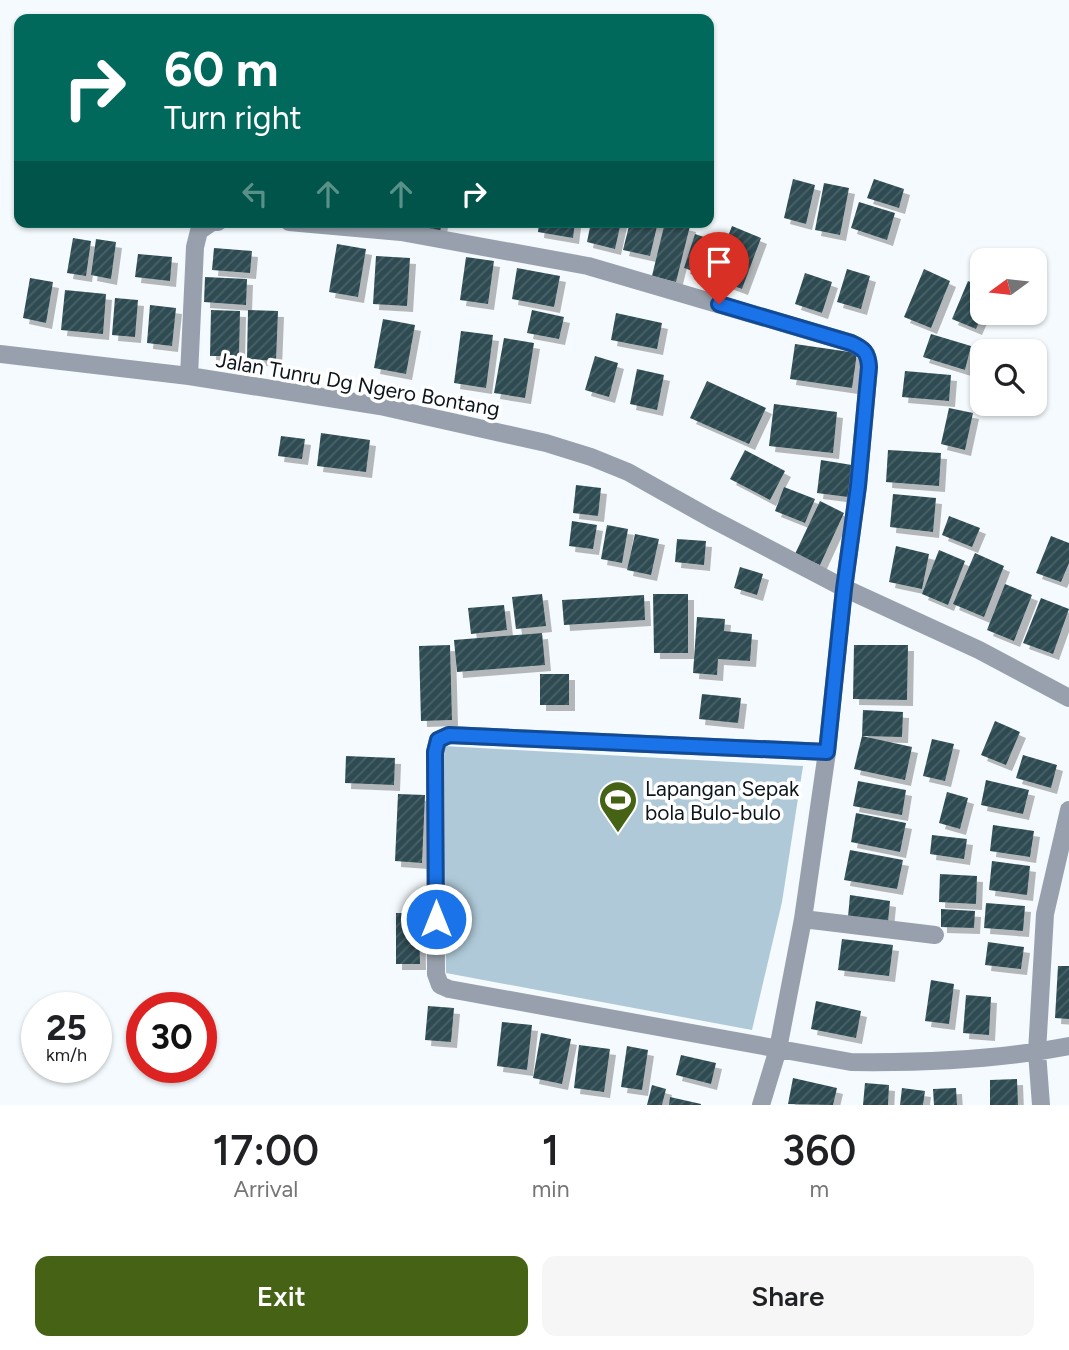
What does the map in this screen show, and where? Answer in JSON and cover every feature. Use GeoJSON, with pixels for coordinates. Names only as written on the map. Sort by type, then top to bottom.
{"type":"FeatureCollection","features":[{"type":"Feature","properties":{"kind":"street"},"geometry":{"type":"LineString","coordinates":[[189,376],[195,247],[198,231],[203,228]]}},
{"type":"Feature","properties":{"kind":"street"},"geometry":{"type":"LineString","coordinates":[[356,228],[401,232],[588,266],[851,343],[863,349],[869,357],[858,486],[827,752],[803,919],[778,1049],[761,1105]]}},
{"type":"Feature","properties":{"kind":"street","name":"Jalan Tunru Dg Ngero Bontang"},"geometry":{"type":"LineString","coordinates":[[0,354],[189,376],[380,406],[546,443],[591,457],[628,471],[844,589],[979,650],[1069,698]]}},
{"type":"Feature","properties":{"kind":"street"},"geometry":{"type":"LineString","coordinates":[[827,752],[449,735],[438,740],[435,752],[436,974],[440,985],[449,989],[851,1062],[912,1063],[1038,1052],[1069,1046]]}},
{"type":"Feature","properties":{"kind":"street"},"geometry":{"type":"LineString","coordinates":[[1041,1105],[1038,1052],[1045,914],[1069,810]]}},
{"type":"Feature","properties":{"kind":"street"},"geometry":{"type":"LineString","coordinates":[[803,919],[935,935]]}},
{"type":"Feature","properties":{"kind":"shaded area","name":"Lapangan Sepak bola Bulo-bulo"},"geometry":{"type":"Polygon","coordinates":[[[444,746],[803,766],[782,902],[752,1030],[446,973],[444,746]]]}},
{"type":"Feature","properties":{"kind":"building"},"geometry":{"type":"Polygon","coordinates":[[[793,179],[815,185],[806,224],[784,218],[793,179]]]}},
{"type":"Feature","properties":{"kind":"building"},"geometry":{"type":"Polygon","coordinates":[[[874,179],[904,189],[899,208],[867,198],[874,179]]]}},
{"type":"Feature","properties":{"kind":"building"},"geometry":{"type":"Polygon","coordinates":[[[824,183],[849,188],[840,235],[815,230],[824,183]]]}},
{"type":"Feature","properties":{"kind":"building"},"geometry":{"type":"Polygon","coordinates":[[[859,202],[895,213],[887,240],[851,228],[859,202]]]}},
{"type":"Feature","properties":{"kind":"building"},"geometry":{"type":"Polygon","coordinates":[[[732,226],[761,238],[742,289],[712,278],[732,226]]]}},
{"type":"Feature","properties":{"kind":"building"},"geometry":{"type":"Polygon","coordinates":[[[405,228],[441,228],[440,232],[405,228]]]}},
{"type":"Feature","properties":{"kind":"building"},"geometry":{"type":"Polygon","coordinates":[[[538,228],[574,228],[573,238],[538,232],[538,228]]]}},
{"type":"Feature","properties":{"kind":"building"},"geometry":{"type":"Polygon","coordinates":[[[590,228],[620,228],[615,249],[587,242],[590,228]]]}},
{"type":"Feature","properties":{"kind":"building"},"geometry":{"type":"Polygon","coordinates":[[[628,228],[657,228],[650,256],[623,250],[628,228]]]}},
{"type":"Feature","properties":{"kind":"building"},"geometry":{"type":"Polygon","coordinates":[[[664,228],[690,228],[676,282],[652,276],[664,228]]]}},
{"type":"Feature","properties":{"kind":"building"},"geometry":{"type":"Polygon","coordinates":[[[695,234],[716,241],[705,275],[684,268],[695,234]]]}},
{"type":"Feature","properties":{"kind":"building"},"geometry":{"type":"Polygon","coordinates":[[[73,238],[91,241],[86,276],[67,273],[73,238]]]}},
{"type":"Feature","properties":{"kind":"building"},"geometry":{"type":"Polygon","coordinates":[[[96,239],[116,242],[111,279],[91,275],[96,239]]]}},
{"type":"Feature","properties":{"kind":"building"},"geometry":{"type":"Polygon","coordinates":[[[337,244],[366,249],[358,297],[329,292],[337,244]]]}},
{"type":"Feature","properties":{"kind":"building"},"geometry":{"type":"Polygon","coordinates":[[[214,248],[252,251],[250,273],[212,270],[214,248]]]}},
{"type":"Feature","properties":{"kind":"building"},"geometry":{"type":"Polygon","coordinates":[[[138,254],[172,257],[170,281],[135,277],[138,254]]]}},
{"type":"Feature","properties":{"kind":"building"},"geometry":{"type":"Polygon","coordinates":[[[376,256],[410,258],[407,306],[373,304],[376,256]]]}},
{"type":"Feature","properties":{"kind":"building"},"geometry":{"type":"Polygon","coordinates":[[[466,257],[494,261],[488,304],[460,300],[466,257]]]}},
{"type":"Feature","properties":{"kind":"building"},"geometry":{"type":"Polygon","coordinates":[[[517,268],[560,276],[554,307],[512,299],[517,268]]]}},
{"type":"Feature","properties":{"kind":"building"},"geometry":{"type":"Polygon","coordinates":[[[847,269],[870,276],[861,309],[837,302],[847,269]]]}},
{"type":"Feature","properties":{"kind":"building"},"geometry":{"type":"Polygon","coordinates":[[[924,269],[950,281],[931,328],[904,317],[924,269]]]}},
{"type":"Feature","properties":{"kind":"building"},"geometry":{"type":"Polygon","coordinates":[[[805,273],[832,282],[822,313],[795,304],[805,273]]]}},
{"type":"Feature","properties":{"kind":"building"},"geometry":{"type":"Polygon","coordinates":[[[205,277],[247,279],[246,305],[204,302],[205,277]]]}},
{"type":"Feature","properties":{"kind":"building"},"geometry":{"type":"Polygon","coordinates":[[[30,278],[53,282],[46,323],[23,318],[30,278]]]}},
{"type":"Feature","properties":{"kind":"building"},"geometry":{"type":"Polygon","coordinates":[[[968,281],[970,282],[970,326],[977,326],[976,329],[952,319],[968,281]]]}},
{"type":"Feature","properties":{"kind":"building"},"geometry":{"type":"Polygon","coordinates":[[[65,290],[106,294],[103,334],[61,330],[65,290]]]}},
{"type":"Feature","properties":{"kind":"building"},"geometry":{"type":"Polygon","coordinates":[[[115,298],[138,300],[135,337],[112,335],[115,298]]]}},
{"type":"Feature","properties":{"kind":"building"},"geometry":{"type":"Polygon","coordinates":[[[150,305],[176,308],[172,346],[147,343],[150,305]]]}},
{"type":"Feature","properties":{"kind":"building"},"geometry":{"type":"Polygon","coordinates":[[[211,310],[240,311],[239,356],[210,356],[211,310]]]}},
{"type":"Feature","properties":{"kind":"building"},"geometry":{"type":"Polygon","coordinates":[[[248,310],[278,311],[276,361],[247,359],[248,310]]]}},
{"type":"Feature","properties":{"kind":"building"},"geometry":{"type":"Polygon","coordinates":[[[532,310],[564,317],[559,339],[527,333],[532,310]]]}},
{"type":"Feature","properties":{"kind":"building"},"geometry":{"type":"Polygon","coordinates":[[[616,313],[662,323],[657,349],[611,340],[616,313]]]}},
{"type":"Feature","properties":{"kind":"building"},"geometry":{"type":"Polygon","coordinates":[[[383,319],[415,325],[406,374],[374,368],[383,319]]]}},
{"type":"Feature","properties":{"kind":"building"},"geometry":{"type":"Polygon","coordinates":[[[461,331],[493,335],[486,388],[454,383],[461,331]]]}},
{"type":"Feature","properties":{"kind":"building"},"geometry":{"type":"Polygon","coordinates":[[[931,334],[970,346],[965,370],[923,357],[931,334]]]}},
{"type":"Feature","properties":{"kind":"building"},"geometry":{"type":"Polygon","coordinates":[[[504,338],[534,343],[525,398],[494,393],[504,338]]]}},
{"type":"Feature","properties":{"kind":"building"},"geometry":{"type":"Polygon","coordinates":[[[795,344],[857,353],[852,388],[790,379],[795,344]]]}},
{"type":"Feature","properties":{"kind":"building"},"geometry":{"type":"Polygon","coordinates":[[[595,356],[618,363],[609,397],[585,390],[595,356]]]}},
{"type":"Feature","properties":{"kind":"building"},"geometry":{"type":"Polygon","coordinates":[[[637,369],[664,375],[657,410],[630,404],[637,369]]]}},
{"type":"Feature","properties":{"kind":"building"},"geometry":{"type":"Polygon","coordinates":[[[905,371],[951,375],[949,401],[902,397],[905,371]]]}},
{"type":"Feature","properties":{"kind":"building"},"geometry":{"type":"Polygon","coordinates":[[[707,381],[766,408],[749,444],[690,418],[707,381]]]}},
{"type":"Feature","properties":{"kind":"building"},"geometry":{"type":"Polygon","coordinates":[[[774,404],[837,412],[833,453],[769,446],[774,404]]]}},
{"type":"Feature","properties":{"kind":"building"},"geometry":{"type":"Polygon","coordinates":[[[949,408],[970,412],[972,416],[965,450],[941,444],[949,408]]]}},
{"type":"Feature","properties":{"kind":"building"},"geometry":{"type":"Polygon","coordinates":[[[321,433],[370,440],[366,472],[317,466],[321,433]]]}},
{"type":"Feature","properties":{"kind":"building"},"geometry":{"type":"Polygon","coordinates":[[[281,436],[305,439],[302,459],[278,456],[281,436]]]}},
{"type":"Feature","properties":{"kind":"building"},"geometry":{"type":"Polygon","coordinates":[[[745,450],[785,471],[770,500],[730,479],[745,450]]]}},
{"type":"Feature","properties":{"kind":"building"},"geometry":{"type":"Polygon","coordinates":[[[888,450],[941,453],[939,486],[886,482],[888,450]]]}},
{"type":"Feature","properties":{"kind":"building"},"geometry":{"type":"Polygon","coordinates":[[[821,460],[852,465],[848,497],[817,493],[821,460]]]}},
{"type":"Feature","properties":{"kind":"building"},"geometry":{"type":"Polygon","coordinates":[[[576,485],[601,488],[598,516],[573,513],[576,485]]]}},
{"type":"Feature","properties":{"kind":"building"},"geometry":{"type":"Polygon","coordinates":[[[784,487],[815,499],[805,523],[775,511],[784,487]]]}},
{"type":"Feature","properties":{"kind":"building"},"geometry":{"type":"Polygon","coordinates":[[[893,494],[936,498],[933,532],[890,527],[893,494]]]}},
{"type":"Feature","properties":{"kind":"building"},"geometry":{"type":"Polygon","coordinates":[[[820,501],[844,513],[820,565],[795,554],[820,501]]]}},
{"type":"Feature","properties":{"kind":"building"},"geometry":{"type":"Polygon","coordinates":[[[949,516],[980,528],[972,547],[942,535],[949,516]]]}},
{"type":"Feature","properties":{"kind":"building"},"geometry":{"type":"Polygon","coordinates":[[[572,521],[597,525],[593,549],[569,546],[572,521]]]}},
{"type":"Feature","properties":{"kind":"building"},"geometry":{"type":"Polygon","coordinates":[[[607,525],[628,529],[622,563],[601,559],[607,525]]]}},
{"type":"Feature","properties":{"kind":"building"},"geometry":{"type":"Polygon","coordinates":[[[635,534],[659,539],[651,575],[627,570],[635,534]]]}},
{"type":"Feature","properties":{"kind":"building"},"geometry":{"type":"Polygon","coordinates":[[[1051,536],[1069,543],[1069,563],[1061,582],[1036,573],[1051,536]]]}},
{"type":"Feature","properties":{"kind":"building"},"geometry":{"type":"Polygon","coordinates":[[[677,539],[706,541],[704,565],[675,562],[677,539]]]}},
{"type":"Feature","properties":{"kind":"building"},"geometry":{"type":"Polygon","coordinates":[[[896,546],[929,554],[922,589],[889,582],[896,546]]]}},
{"type":"Feature","properties":{"kind":"building"},"geometry":{"type":"Polygon","coordinates":[[[939,550],[965,561],[948,605],[922,594],[939,550]]]}},
{"type":"Feature","properties":{"kind":"building"},"geometry":{"type":"Polygon","coordinates":[[[975,553],[1004,566],[984,617],[953,604],[975,553]]]}},
{"type":"Feature","properties":{"kind":"building"},"geometry":{"type":"Polygon","coordinates":[[[740,567],[763,574],[757,595],[734,588],[740,567]]]}},
{"type":"Feature","properties":{"kind":"building"},"geometry":{"type":"Polygon","coordinates":[[[1005,584],[1032,595],[1014,641],[987,630],[1005,584]]]}},
{"type":"Feature","properties":{"kind":"building"},"geometry":{"type":"Polygon","coordinates":[[[542,594],[546,626],[516,629],[512,597],[542,594]]]}},
{"type":"Feature","properties":{"kind":"building"},"geometry":{"type":"Polygon","coordinates":[[[653,594],[688,594],[688,653],[654,653],[653,594]]]}},
{"type":"Feature","properties":{"kind":"building"},"geometry":{"type":"Polygon","coordinates":[[[644,595],[645,620],[564,625],[562,600],[644,595]]]}},
{"type":"Feature","properties":{"kind":"building"},"geometry":{"type":"Polygon","coordinates":[[[1041,598],[1069,609],[1053,654],[1023,643],[1041,598]]]}},
{"type":"Feature","properties":{"kind":"building"},"geometry":{"type":"Polygon","coordinates":[[[504,605],[507,630],[471,634],[468,608],[504,605]]]}},
{"type":"Feature","properties":{"kind":"building"},"geometry":{"type":"Polygon","coordinates":[[[697,617],[725,619],[724,631],[752,634],[750,661],[718,659],[717,675],[693,673],[697,617]]]}},
{"type":"Feature","properties":{"kind":"building"},"geometry":{"type":"Polygon","coordinates":[[[542,633],[545,665],[457,672],[454,640],[542,633]]]}},
{"type":"Feature","properties":{"kind":"building"},"geometry":{"type":"Polygon","coordinates":[[[450,645],[452,720],[421,721],[419,646],[450,645]]]}},
{"type":"Feature","properties":{"kind":"building"},"geometry":{"type":"Polygon","coordinates":[[[854,645],[908,645],[907,700],[853,699],[854,645]]]}},
{"type":"Feature","properties":{"kind":"building"},"geometry":{"type":"Polygon","coordinates":[[[540,674],[569,674],[569,705],[540,705],[540,674]]]}},
{"type":"Feature","properties":{"kind":"building"},"geometry":{"type":"Polygon","coordinates":[[[702,694],[741,698],[738,723],[699,719],[702,694]]]}},
{"type":"Feature","properties":{"kind":"building"},"geometry":{"type":"Polygon","coordinates":[[[863,710],[903,712],[902,737],[862,736],[863,710]]]}},
{"type":"Feature","properties":{"kind":"building"},"geometry":{"type":"Polygon","coordinates":[[[995,721],[1020,732],[1006,765],[981,755],[995,721]]]}},
{"type":"Feature","properties":{"kind":"building"},"geometry":{"type":"Polygon","coordinates":[[[862,736],[912,747],[905,780],[854,769],[862,736]]]}},
{"type":"Feature","properties":{"kind":"building"},"geometry":{"type":"Polygon","coordinates":[[[932,739],[954,744],[945,781],[923,776],[932,739]]]}},
{"type":"Feature","properties":{"kind":"building"},"geometry":{"type":"Polygon","coordinates":[[[1023,755],[1057,765],[1051,788],[1016,778],[1023,755]]]}},
{"type":"Feature","properties":{"kind":"building"},"geometry":{"type":"Polygon","coordinates":[[[346,756],[395,758],[394,785],[345,783],[346,756]]]}},
{"type":"Feature","properties":{"kind":"building"},"geometry":{"type":"Polygon","coordinates":[[[986,780],[1029,790],[1023,814],[981,805],[986,780]]]}},
{"type":"Feature","properties":{"kind":"building"},"geometry":{"type":"Polygon","coordinates":[[[858,781],[906,790],[902,815],[853,806],[858,781]]]}},
{"type":"Feature","properties":{"kind":"building"},"geometry":{"type":"Polygon","coordinates":[[[947,792],[968,798],[960,829],[939,823],[947,792]]]}},
{"type":"Feature","properties":{"kind":"building"},"geometry":{"type":"Polygon","coordinates":[[[398,794],[425,795],[422,863],[395,861],[398,794]]]}},
{"type":"Feature","properties":{"kind":"building"},"geometry":{"type":"Polygon","coordinates":[[[856,813],[906,823],[900,852],[851,842],[856,813]]]}},
{"type":"Feature","properties":{"kind":"building"},"geometry":{"type":"Polygon","coordinates":[[[993,825],[1034,831],[1030,857],[990,851],[993,825]]]}},
{"type":"Feature","properties":{"kind":"building"},"geometry":{"type":"Polygon","coordinates":[[[932,835],[967,839],[964,859],[930,854],[932,835]]]}},
{"type":"Feature","properties":{"kind":"building"},"geometry":{"type":"Polygon","coordinates":[[[850,850],[903,860],[897,889],[844,880],[850,850]]]}},
{"type":"Feature","properties":{"kind":"building"},"geometry":{"type":"Polygon","coordinates":[[[992,861],[1030,866],[1027,895],[989,890],[992,861]]]}},
{"type":"Feature","properties":{"kind":"building"},"geometry":{"type":"Polygon","coordinates":[[[940,874],[977,876],[976,904],[939,902],[940,874]]]}},
{"type":"Feature","properties":{"kind":"building"},"geometry":{"type":"Polygon","coordinates":[[[850,895],[890,901],[888,922],[848,917],[850,895]]]}},
{"type":"Feature","properties":{"kind":"building"},"geometry":{"type":"Polygon","coordinates":[[[986,903],[1025,906],[1023,931],[984,928],[986,903]]]}},
{"type":"Feature","properties":{"kind":"building"},"geometry":{"type":"Polygon","coordinates":[[[941,909],[975,911],[974,928],[941,927],[941,909]]]}},
{"type":"Feature","properties":{"kind":"building"},"geometry":{"type":"Polygon","coordinates":[[[396,913],[419,913],[420,964],[396,964],[396,913]]]}},
{"type":"Feature","properties":{"kind":"building"},"geometry":{"type":"Polygon","coordinates":[[[842,939],[893,945],[889,976],[838,970],[842,939]]]}},
{"type":"Feature","properties":{"kind":"building"},"geometry":{"type":"Polygon","coordinates":[[[988,942],[1024,947],[1021,969],[985,965],[988,942]]]}},
{"type":"Feature","properties":{"kind":"building"},"geometry":{"type":"Polygon","coordinates":[[[1058,966],[1069,966],[1069,1019],[1055,1018],[1058,966]]]}},
{"type":"Feature","properties":{"kind":"building"},"geometry":{"type":"Polygon","coordinates":[[[931,980],[954,984],[949,1024],[925,1021],[931,980]]]}},
{"type":"Feature","properties":{"kind":"building"},"geometry":{"type":"Polygon","coordinates":[[[966,995],[991,997],[989,1035],[963,1033],[966,995]]]}},
{"type":"Feature","properties":{"kind":"building"},"geometry":{"type":"Polygon","coordinates":[[[816,1001],[861,1011],[856,1038],[811,1029],[816,1001]]]}},
{"type":"Feature","properties":{"kind":"building"},"geometry":{"type":"Polygon","coordinates":[[[428,1006],[454,1008],[451,1042],[425,1040],[428,1006]]]}},
{"type":"Feature","properties":{"kind":"building"},"geometry":{"type":"Polygon","coordinates":[[[502,1022],[532,1025],[527,1070],[497,1066],[502,1022]]]}},
{"type":"Feature","properties":{"kind":"building"},"geometry":{"type":"Polygon","coordinates":[[[541,1033],[571,1039],[562,1084],[533,1078],[541,1033]]]}},
{"type":"Feature","properties":{"kind":"building"},"geometry":{"type":"Polygon","coordinates":[[[579,1045],[610,1049],[604,1092],[574,1088],[579,1045]]]}},
{"type":"Feature","properties":{"kind":"building"},"geometry":{"type":"Polygon","coordinates":[[[627,1046],[648,1050],[642,1090],[621,1087],[627,1046]]]}},
{"type":"Feature","properties":{"kind":"building"},"geometry":{"type":"Polygon","coordinates":[[[681,1055],[716,1063],[711,1084],[676,1075],[681,1055]]]}},
{"type":"Feature","properties":{"kind":"building"},"geometry":{"type":"Polygon","coordinates":[[[793,1078],[837,1088],[833,1105],[788,1104],[793,1078]]]}},
{"type":"Feature","properties":{"kind":"building"},"geometry":{"type":"Polygon","coordinates":[[[1017,1079],[1018,1105],[990,1105],[990,1080],[1017,1079]]]}},
{"type":"Feature","properties":{"kind":"building"},"geometry":{"type":"Polygon","coordinates":[[[865,1083],[889,1085],[888,1105],[863,1105],[865,1083]]]}},
{"type":"Feature","properties":{"kind":"building"},"geometry":{"type":"Polygon","coordinates":[[[652,1085],[666,1089],[662,1105],[647,1105],[652,1085]]]}},
{"type":"Feature","properties":{"kind":"building"},"geometry":{"type":"Polygon","coordinates":[[[902,1088],[925,1091],[923,1105],[900,1105],[902,1088]]]}},
{"type":"Feature","properties":{"kind":"building"},"geometry":{"type":"Polygon","coordinates":[[[956,1088],[957,1105],[934,1105],[933,1089],[956,1088]]]}},
{"type":"Feature","properties":{"kind":"building"},"geometry":{"type":"Polygon","coordinates":[[[670,1097],[701,1104],[701,1105],[669,1105],[670,1097]]]}},
{"type":"Feature","properties":{"kind":"place","name":"Lapangan Sepak bola Bulo-bulo"},"geometry":{"type":"Point","coordinates":[618,834]}},
{"type":"Feature","properties":{"kind":"route"},"geometry":{"type":"LineString","coordinates":[[436,919],[435,752],[438,740],[449,735],[827,752],[858,486],[869,357],[863,349],[851,343],[719,304]]}}]}
